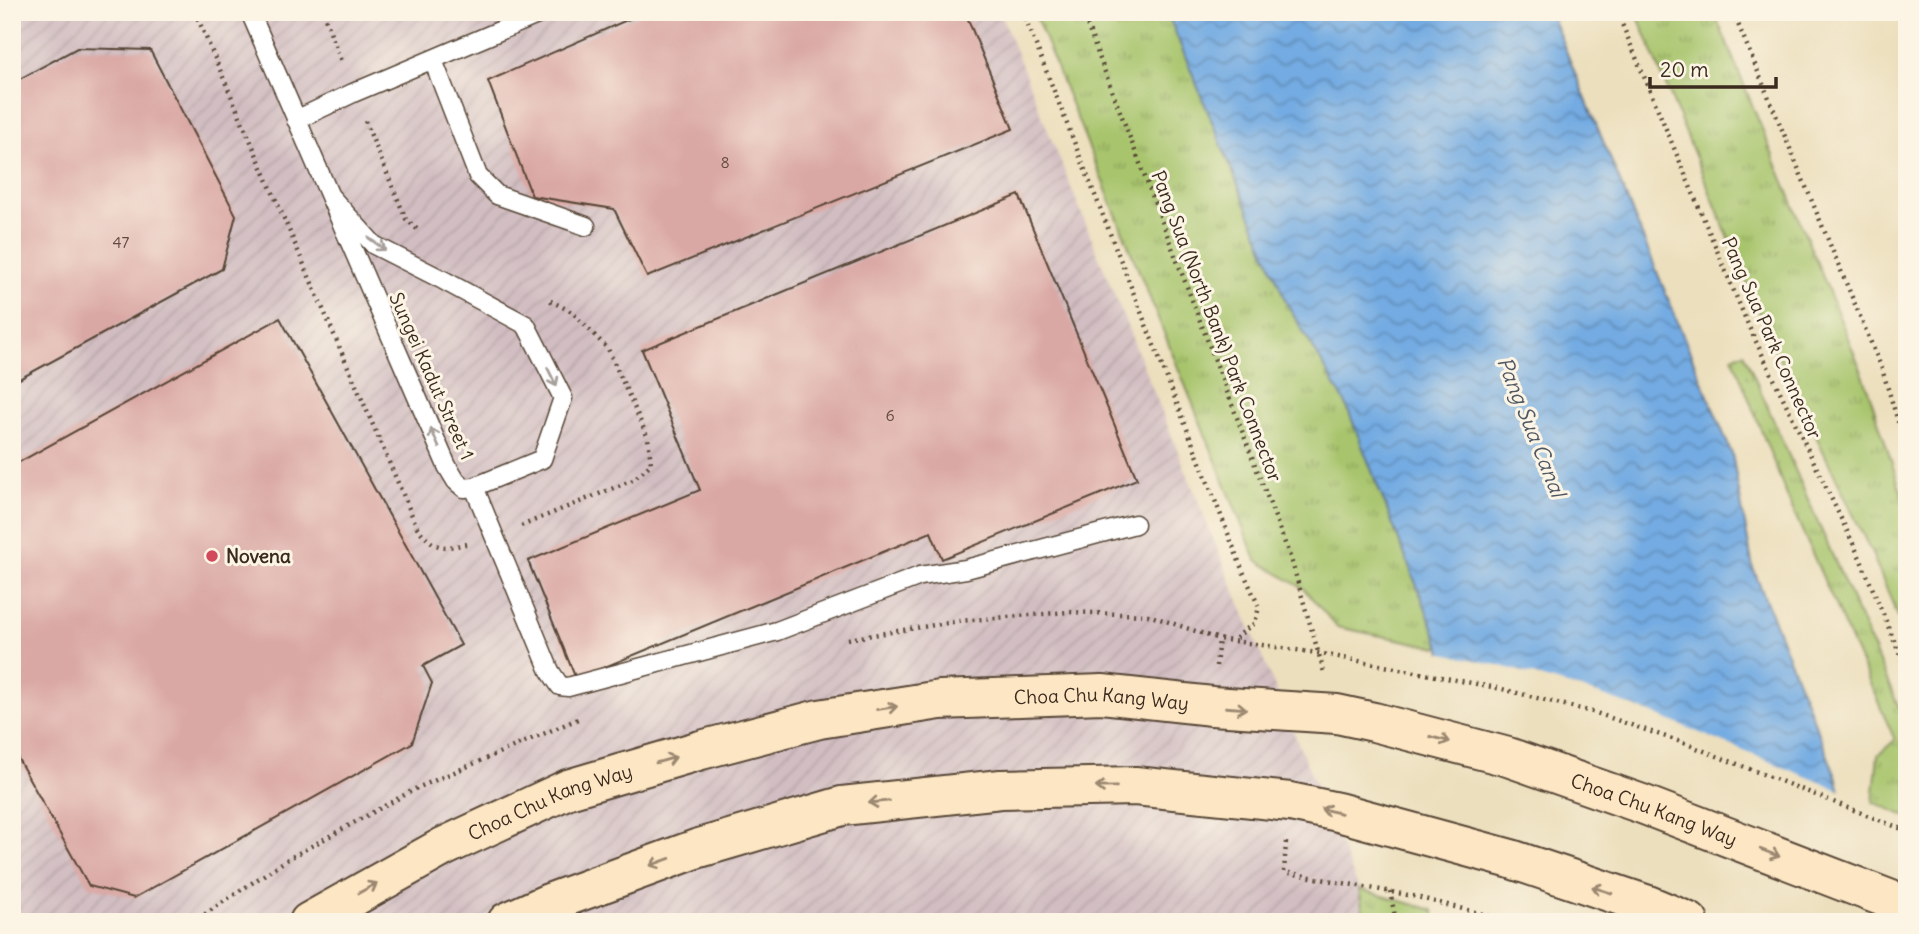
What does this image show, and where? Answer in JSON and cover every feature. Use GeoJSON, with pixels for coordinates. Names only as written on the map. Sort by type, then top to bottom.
{"type":"FeatureCollection","features":[{"type":"Feature","properties":{"kind":"main road","name":"Choa Chu Kang Way"},"geometry":{"type":"LineString","coordinates":[[309,922],[443,847],[568,789],[701,750],[819,719],[940,700],[1102,694],[1212,706],[1337,714],[1508,757],[1642,804],[1907,906]]}},
{"type":"Feature","properties":{"kind":"main road"},"geometry":{"type":"LineString","coordinates":[[507,922],[549,903],[696,849],[842,806],[1001,789],[1135,786],[1290,802],[1338,812],[1511,859],[1648,905],[1689,922]]}},
{"type":"Feature","properties":{"kind":"lane","name":"Sungei Kadut Street 1"},"geometry":{"type":"LineString","coordinates":[[250,12],[447,466],[456,481],[464,488],[474,487],[542,459],[563,398],[526,325],[374,245],[330,195]]}},
{"type":"Feature","properties":{"kind":"lane"},"geometry":{"type":"LineString","coordinates":[[296,120],[544,12]]}},
{"type":"Feature","properties":{"kind":"lane"},"geometry":{"type":"LineString","coordinates":[[433,60],[478,176],[497,195],[586,226]]}},
{"type":"Feature","properties":{"kind":"lane"},"geometry":{"type":"LineString","coordinates":[[474,487],[550,671],[560,686],[568,687],[777,631],[920,576],[966,569],[1135,524]]}},
{"type":"Feature","properties":{"kind":"path"},"geometry":{"type":"LineString","coordinates":[[12,19],[28,12]]}},
{"type":"Feature","properties":{"kind":"path"},"geometry":{"type":"LineString","coordinates":[[195,12],[417,527],[429,543],[448,548],[495,537]]}},
{"type":"Feature","properties":{"kind":"path"},"geometry":{"type":"LineString","coordinates":[[1023,12],[1259,607],[1255,623],[1233,642]]}},
{"type":"Feature","properties":{"kind":"path","name":"Pang Sua (North Bank) Park Connector"},"geometry":{"type":"LineString","coordinates":[[1083,12],[1291,559],[1318,653]]}},
{"type":"Feature","properties":{"kind":"path","name":"Pang Sua Park Connector"},"geometry":{"type":"LineString","coordinates":[[1617,12],[1749,327],[1860,558],[1907,673]]}},
{"type":"Feature","properties":{"kind":"path"},"geometry":{"type":"LineString","coordinates":[[1733,12],[1882,369],[1907,451]]}},
{"type":"Feature","properties":{"kind":"path"},"geometry":{"type":"LineString","coordinates":[[1219,639],[1318,653],[1502,690],[1596,713],[1684,743],[1907,831]]}},
{"type":"Feature","properties":{"kind":"path"},"geometry":{"type":"LineString","coordinates":[[1284,872],[1413,896],[1513,922]]}},
{"type":"Feature","properties":{"kind":"path"},"geometry":{"type":"LineString","coordinates":[[1390,891],[1396,922]]}},
{"type":"Feature","properties":{"kind":"shaded area"},"geometry":{"type":"Polygon","coordinates":[[[12,12],[1000,12],[1226,570],[1359,889],[1365,922],[12,922],[12,12]]]}},
{"type":"Feature","properties":{"kind":"green space"},"geometry":{"type":"Polygon","coordinates":[[[1034,12],[1167,12],[1287,304],[1345,402],[1441,648],[1337,627],[1304,589],[1256,560],[1034,12]]]}},
{"type":"Feature","properties":{"kind":"green space"},"geometry":{"type":"Polygon","coordinates":[[[1636,12],[1714,12],[1864,377],[1907,510],[1907,638],[1872,554],[1771,341],[1636,12]]]}},
{"type":"Feature","properties":{"kind":"green space"},"geometry":{"type":"Polygon","coordinates":[[[1744,353],[1907,726],[1907,817],[1873,802],[1878,755],[1895,740],[1789,501],[1732,356],[1744,353]]]}},
{"type":"Feature","properties":{"kind":"green space"},"geometry":{"type":"Polygon","coordinates":[[[1359,889],[1433,910],[1436,922],[1365,922],[1359,889]]]}},
{"type":"Feature","properties":{"kind":"water","name":"Pang Sua Canal"},"geometry":{"type":"Polygon","coordinates":[[[1167,12],[1550,12],[1732,454],[1753,568],[1837,779],[1871,922],[1495,922],[1441,648],[1345,402],[1287,304],[1167,12]]]}},
{"type":"Feature","properties":{"kind":"pier"},"geometry":{"type":"Polygon","coordinates":[[[1439,652],[1502,666],[1601,695],[1844,792],[1875,922],[1492,922],[1439,652]]]}},
{"type":"Feature","properties":{"kind":"building"},"geometry":{"type":"Polygon","coordinates":[[[645,12],[965,12],[1013,129],[647,277],[614,209],[532,196],[488,81],[645,12]]]}},
{"type":"Feature","properties":{"kind":"building"},"geometry":{"type":"Polygon","coordinates":[[[77,48],[150,50],[236,215],[222,269],[12,383],[12,83],[77,48]]]}},
{"type":"Feature","properties":{"kind":"building"},"geometry":{"type":"Polygon","coordinates":[[[1019,195],[1137,479],[942,559],[931,532],[576,679],[528,561],[700,490],[642,350],[1019,195]]]}},
{"type":"Feature","properties":{"kind":"building","name":"Novena"},"geometry":{"type":"Polygon","coordinates":[[[280,318],[461,645],[423,666],[432,683],[412,743],[134,898],[89,886],[12,748],[12,466],[280,318]]]}},
{"type":"Feature","properties":{"kind":"place","name":"Novena"},"geometry":{"type":"Point","coordinates":[212,556]}}]}
